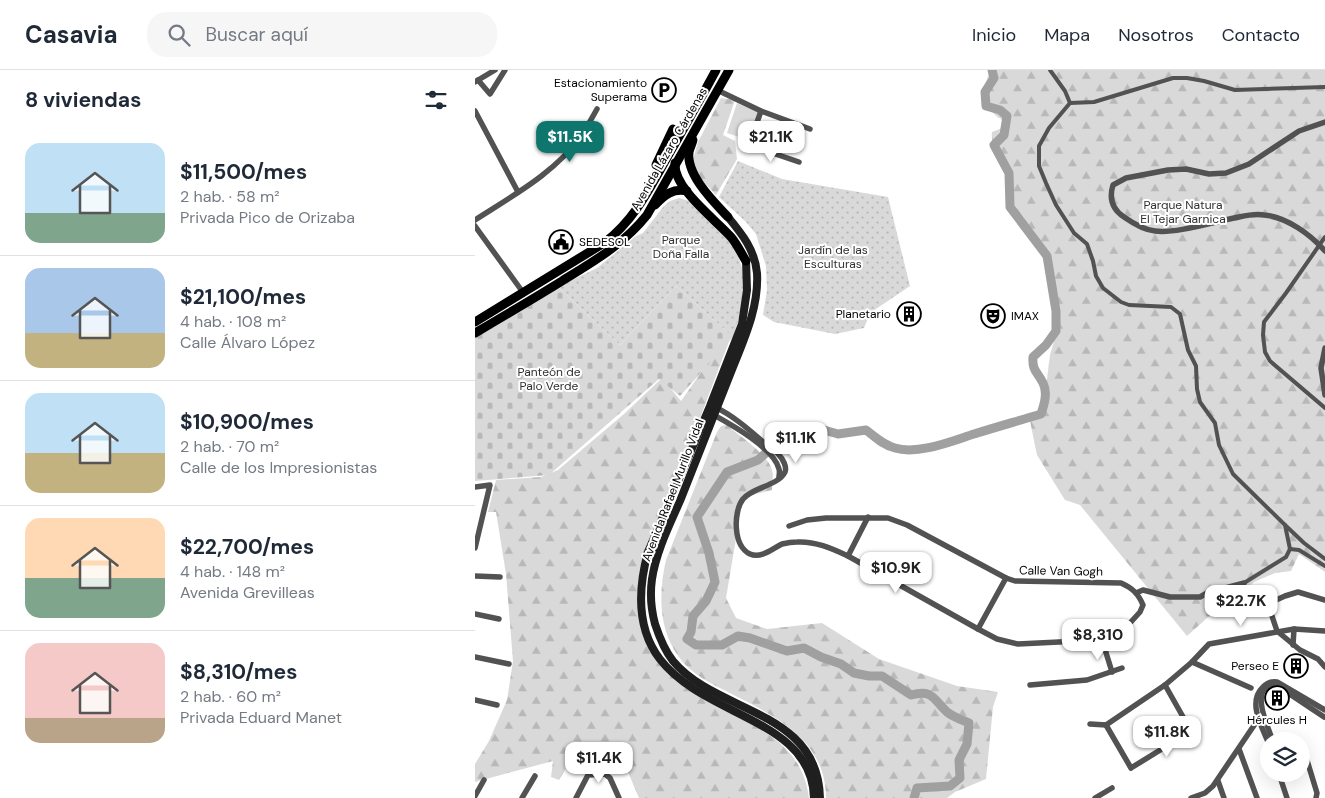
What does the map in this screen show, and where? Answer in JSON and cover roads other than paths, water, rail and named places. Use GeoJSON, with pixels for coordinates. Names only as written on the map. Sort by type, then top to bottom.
{"type":"FeatureCollection","features":[{"type":"Feature","properties":{"kind":"highway","name":"Avenida Lázaro Cárdenas"},"geometry":{"type":"LineString","coordinates":[[475,322],[604,243],[618,232],[632,216],[646,195],[717,70]]}},
{"type":"Feature","properties":{"kind":"highway"},"geometry":{"type":"LineString","coordinates":[[724,70],[679,151],[675,165],[676,175],[682,187],[733,239],[746,261]]}},
{"type":"Feature","properties":{"kind":"highway","name":"Avenida Lázaro Cárdenas"},"geometry":{"type":"LineString","coordinates":[[475,333],[613,249],[631,234],[647,215],[729,70]]}},
{"type":"Feature","properties":{"kind":"highway"},"geometry":{"type":"LineString","coordinates":[[697,128],[689,152],[693,172],[710,198],[728,217]]}},
{"type":"Feature","properties":{"kind":"highway"},"geometry":{"type":"LineString","coordinates":[[646,195],[649,179],[673,130]]}},
{"type":"Feature","properties":{"kind":"highway"},"geometry":{"type":"LineString","coordinates":[[647,215],[670,192],[675,190],[689,192],[703,202],[733,232],[743,250],[746,261]]}},
{"type":"Feature","properties":{"kind":"main road","name":"Avenida Rafael Murillo Vidal"},"geometry":{"type":"LineString","coordinates":[[728,217],[743,235],[753,255],[757,273],[756,294],[749,327],[649,552],[642,575],[641,604],[643,618],[648,636],[665,666],[687,685],[773,732],[792,746],[800,756],[811,778],[814,798]]}},
{"type":"Feature","properties":{"kind":"main road","name":"Avenida Rafael Murillo Vidal"},"geometry":{"type":"LineString","coordinates":[[746,261],[747,290],[743,317],[712,410],[658,553],[652,579],[651,600],[659,636],[673,661],[695,681],[776,724],[797,740],[806,751],[815,769],[820,798]]}},
{"type":"Feature","properties":{"kind":"street"},"geometry":{"type":"LineString","coordinates":[[495,70],[477,81],[490,94],[504,71]]}},
{"type":"Feature","properties":{"kind":"street"},"geometry":{"type":"LineString","coordinates":[[1050,70],[1065,91],[1070,103]]}},
{"type":"Feature","properties":{"kind":"street"},"geometry":{"type":"LineString","coordinates":[[1325,87],[1235,90],[1204,81],[1173,78],[1094,102],[1070,103],[1049,128],[1039,146],[1039,166],[1057,205],[1074,233],[1087,244],[1096,276],[1103,288],[1121,302],[1129,305],[1171,307],[1180,314],[1189,350],[1196,366],[1197,389],[1200,402],[1215,423],[1219,445],[1233,474],[1304,543],[1325,560]]}},
{"type":"Feature","properties":{"kind":"street"},"geometry":{"type":"LineString","coordinates":[[717,90],[761,112],[810,129]]}},
{"type":"Feature","properties":{"kind":"street"},"geometry":{"type":"LineString","coordinates":[[475,220],[550,169],[575,143],[597,109]]}},
{"type":"Feature","properties":{"kind":"street"},"geometry":{"type":"LineString","coordinates":[[475,111],[518,192]]}},
{"type":"Feature","properties":{"kind":"street"},"geometry":{"type":"LineString","coordinates":[[761,112],[749,145],[799,162]]}},
{"type":"Feature","properties":{"kind":"street"},"geometry":{"type":"LineString","coordinates":[[1325,122],[1299,131],[1249,164],[1226,173],[1209,174],[1186,169],[1134,176],[1113,185],[1110,194],[1113,207],[1121,215],[1136,225],[1156,231],[1180,230],[1248,215],[1264,214],[1280,218],[1306,234],[1325,252]]}},
{"type":"Feature","properties":{"kind":"street"},"geometry":{"type":"LineString","coordinates":[[475,226],[522,292]]}},
{"type":"Feature","properties":{"kind":"street"},"geometry":{"type":"LineString","coordinates":[[1325,237],[1264,322],[1263,336],[1265,352],[1270,361],[1325,408]]}},
{"type":"Feature","properties":{"kind":"street"},"geometry":{"type":"LineString","coordinates":[[1325,348],[1321,368],[1325,395]]}},
{"type":"Feature","properties":{"kind":"street"},"geometry":{"type":"LineString","coordinates":[[712,410],[736,424],[783,459],[786,467],[784,473],[772,483],[743,498],[739,507],[737,533],[743,549],[751,555],[761,556],[783,544],[808,542],[826,546],[848,556],[977,629],[997,639],[1018,644],[1100,640],[1118,631],[1139,612],[1143,605],[1136,593]]}},
{"type":"Feature","properties":{"kind":"street"},"geometry":{"type":"LineString","coordinates":[[475,487],[491,485],[475,548]]}},
{"type":"Feature","properties":{"kind":"street"},"geometry":{"type":"LineString","coordinates":[[848,556],[868,517]]}},
{"type":"Feature","properties":{"kind":"street","name":"Calle Van Gogh"},"geometry":{"type":"LineString","coordinates":[[789,526],[807,520],[825,518],[888,518],[907,524],[1006,578],[1030,582],[1121,583],[1136,593],[1143,590],[1187,598],[1200,597],[1244,583]]}},
{"type":"Feature","properties":{"kind":"street"},"geometry":{"type":"LineString","coordinates":[[1244,583],[1286,558],[1290,549],[1285,525]]}},
{"type":"Feature","properties":{"kind":"street"},"geometry":{"type":"LineString","coordinates":[[1290,549],[1299,550],[1325,566]]}},
{"type":"Feature","properties":{"kind":"street"},"geometry":{"type":"LineString","coordinates":[[475,576],[500,577]]}},
{"type":"Feature","properties":{"kind":"street"},"geometry":{"type":"LineString","coordinates":[[977,629],[1006,578]]}},
{"type":"Feature","properties":{"kind":"street"},"geometry":{"type":"LineString","coordinates":[[1235,586],[1271,613],[1277,631],[1300,650],[1318,659],[1325,667]]}},
{"type":"Feature","properties":{"kind":"street"},"geometry":{"type":"LineString","coordinates":[[1263,606],[1298,592],[1325,600]]}},
{"type":"Feature","properties":{"kind":"street"},"geometry":{"type":"LineString","coordinates":[[475,614],[499,618]]}},
{"type":"Feature","properties":{"kind":"street"},"geometry":{"type":"LineString","coordinates":[[1293,645],[1294,629]]}},
{"type":"Feature","properties":{"kind":"street"},"geometry":{"type":"LineString","coordinates":[[1090,724],[1106,725],[1165,685],[1192,662],[1209,644],[1294,629],[1325,631]]}},
{"type":"Feature","properties":{"kind":"street"},"geometry":{"type":"LineString","coordinates":[[1100,640],[1112,672]]}},
{"type":"Feature","properties":{"kind":"street"},"geometry":{"type":"LineString","coordinates":[[475,657],[509,664]]}},
{"type":"Feature","properties":{"kind":"street"},"geometry":{"type":"LineString","coordinates":[[1192,662],[1251,688]]}},
{"type":"Feature","properties":{"kind":"street"},"geometry":{"type":"LineString","coordinates":[[1030,685],[1087,680],[1122,668]]}},
{"type":"Feature","properties":{"kind":"street"},"geometry":{"type":"LineString","coordinates":[[1106,725],[1131,768],[1191,731],[1165,685]]}},
{"type":"Feature","properties":{"kind":"street"},"geometry":{"type":"LineString","coordinates":[[1265,732],[1261,717],[1261,698],[1268,688],[1273,686],[1279,687],[1325,715]]}},
{"type":"Feature","properties":{"kind":"street"},"geometry":{"type":"LineString","coordinates":[[475,700],[497,705]]}},
{"type":"Feature","properties":{"kind":"street"},"geometry":{"type":"LineString","coordinates":[[1261,717],[1268,732]]}},
{"type":"Feature","properties":{"kind":"street"},"geometry":{"type":"LineString","coordinates":[[1192,798],[1205,793],[1218,781],[1261,717]]}},
{"type":"Feature","properties":{"kind":"street"},"geometry":{"type":"LineString","coordinates":[[1239,749],[1257,798]]}},
{"type":"Feature","properties":{"kind":"street"},"geometry":{"type":"LineString","coordinates":[[1310,770],[1317,793],[1316,798]]}},
{"type":"Feature","properties":{"kind":"street"},"geometry":{"type":"LineString","coordinates":[[578,797],[588,775],[605,774],[610,778],[619,798]]}},
{"type":"Feature","properties":{"kind":"street"},"geometry":{"type":"LineString","coordinates":[[522,798],[535,776]]}},
{"type":"Feature","properties":{"kind":"street"},"geometry":{"type":"LineString","coordinates":[[475,796],[484,780]]}},
{"type":"Feature","properties":{"kind":"street"},"geometry":{"type":"LineString","coordinates":[[1218,781],[1224,798]]}},
{"type":"Feature","properties":{"kind":"street"},"geometry":{"type":"LineString","coordinates":[[1282,782],[1287,798]]}},
{"type":"Feature","properties":{"kind":"street"},"geometry":{"type":"LineString","coordinates":[[1286,782],[1291,798]]}},
{"type":"Feature","properties":{"kind":"street"},"geometry":{"type":"LineString","coordinates":[[1095,798],[1112,788]]}},
{"type":"Feature","properties":{"kind":"waterway"},"geometry":{"type":"LineString","coordinates":[[914,798],[917,788],[950,786],[960,778],[959,760],[967,744],[969,723],[949,714],[928,694],[918,693],[911,695],[882,676],[854,673],[841,664],[821,657],[804,648],[787,651],[750,638],[738,636],[722,645],[696,645],[687,639],[691,632],[693,616],[706,601],[715,582],[709,553],[697,517],[727,472],[758,460],[778,442],[809,430],[824,430],[838,434],[866,430],[879,441],[891,447],[914,450],[945,443],[1041,414],[1045,391],[1043,383],[1034,368],[1033,357],[1046,345],[1056,331],[1056,311],[1047,256],[1010,207],[1009,173],[994,145],[1004,135],[1007,116],[1000,110],[986,106],[985,92],[994,78],[992,70]]}},
{"type":"Feature","properties":{"kind":"place","name":"Estacionamiento Superama"},"geometry":{"type":"Point","coordinates":[664,90]}},
{"type":"Feature","properties":{"kind":"place","name":"SEDESOL"},"geometry":{"type":"Point","coordinates":[561,242]}},
{"type":"Feature","properties":{"kind":"place","name":"Planetario"},"geometry":{"type":"Point","coordinates":[909,314]}},
{"type":"Feature","properties":{"kind":"place","name":"IMAX"},"geometry":{"type":"Point","coordinates":[993,316]}},
{"type":"Feature","properties":{"kind":"place","name":"Perseo E"},"geometry":{"type":"Point","coordinates":[1296,666]}},
{"type":"Feature","properties":{"kind":"place","name":"Hércules H"},"geometry":{"type":"Point","coordinates":[1277,698]}},
{"type":"Feature","properties":{"kind":"park label","name":"Parque Natura El Tejar Garnica"},"geometry":{"type":"Point","coordinates":[1183,212]}},
{"type":"Feature","properties":{"kind":"park label","name":"Parque Doña Falla"},"geometry":{"type":"Point","coordinates":[681,247]}},
{"type":"Feature","properties":{"kind":"park label","name":"Jardín de las Esculturas"},"geometry":{"type":"Point","coordinates":[833,257]}},
{"type":"Feature","properties":{"kind":"park label","name":"Panteón de Palo Verde"},"geometry":{"type":"Point","coordinates":[549,379]}}]}
